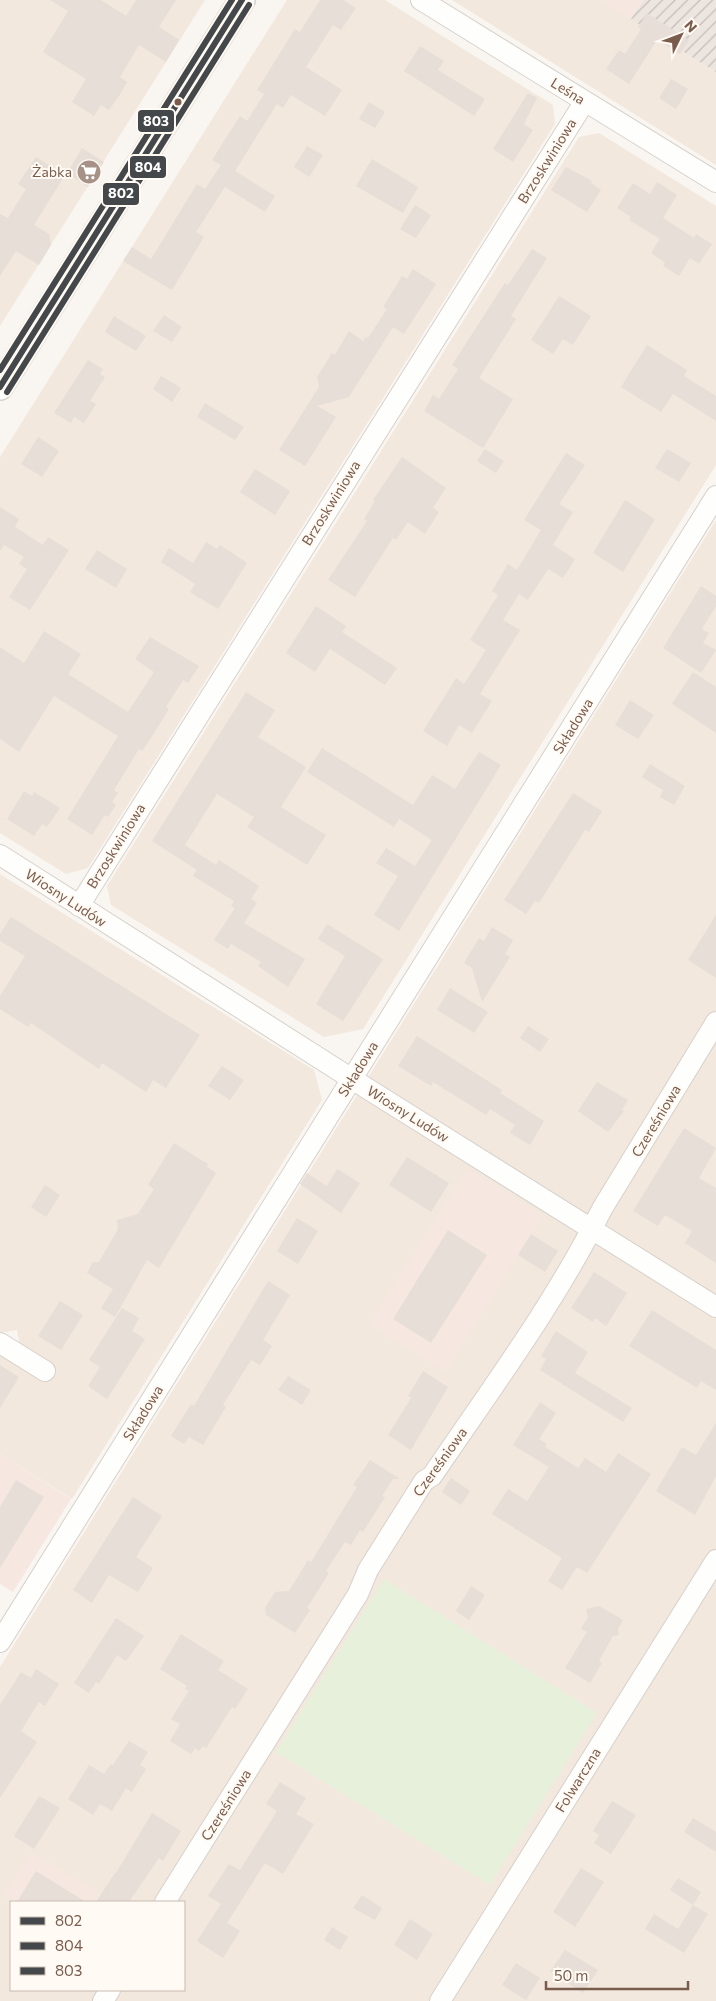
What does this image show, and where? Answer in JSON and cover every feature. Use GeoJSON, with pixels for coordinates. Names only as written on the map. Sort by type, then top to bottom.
{"type":"FeatureCollection","features":[{"type":"Feature","properties":{"kind":"street"},"geometry":{"type":"LineString","coordinates":[[0,387],[242,0]]}},
{"type":"Feature","properties":{"kind":"street","name":"Leśna"},"geometry":{"type":"LineString","coordinates":[[421,0],[716,182]]}},
{"type":"Feature","properties":{"kind":"street","name":"Brzoskwiniowa"},"geometry":{"type":"LineString","coordinates":[[79,906],[585,101]]}},
{"type":"Feature","properties":{"kind":"street","name":"Składowa"},"geometry":{"type":"LineString","coordinates":[[0,1642],[716,496]]}},
{"type":"Feature","properties":{"kind":"street","name":"Wiosny Ludów"},"geometry":{"type":"LineString","coordinates":[[0,856],[352,1080],[716,1307]]}},
{"type":"Feature","properties":{"kind":"street","name":"Czereśniowa"},"geometry":{"type":"LineString","coordinates":[[166,1901],[358,1594],[368,1570],[424,1481],[432,1476],[506,1370],[716,1022]]}},
{"type":"Feature","properties":{"kind":"street"},"geometry":{"type":"LineString","coordinates":[[0,1343],[45,1371]]}},
{"type":"Feature","properties":{"kind":"street","name":"Folwarczna"},"geometry":{"type":"LineString","coordinates":[[440,2001],[716,1560]]}},
{"type":"Feature","properties":{"kind":"shaded area"},"geometry":{"type":"Polygon","coordinates":[[[0,0],[205,0],[0,326],[0,0]]]}},
{"type":"Feature","properties":{"kind":"shaded area"},"geometry":{"type":"Polygon","coordinates":[[[287,0],[385,0],[553,105],[555,124],[88,868],[66,874],[0,833],[0,457],[287,0]]]}},
{"type":"Feature","properties":{"kind":"shaded area"},"geometry":{"type":"Polygon","coordinates":[[[452,0],[602,0],[716,72],[716,165],[452,0]]]}},
{"type":"Feature","properties":{"kind":"shaded area"},"geometry":{"type":"Polygon","coordinates":[[[602,0],[643,0],[631,19],[602,0]]]}},
{"type":"Feature","properties":{"kind":"shaded area"},"geometry":{"type":"Polygon","coordinates":[[[643,0],[716,0],[716,72],[631,19],[643,0]]]}},
{"type":"Feature","properties":{"kind":"shaded area"},"geometry":{"type":"Polygon","coordinates":[[[599,133],[716,206],[716,465],[363,1029],[324,1037],[111,905],[107,886],[579,137],[599,133]]]}},
{"type":"Feature","properties":{"kind":"shaded area"},"geometry":{"type":"Polygon","coordinates":[[[716,520],[716,2001],[0,2001],[0,1667],[716,520]]]}},
{"type":"Feature","properties":{"kind":"shaded area"},"geometry":{"type":"Polygon","coordinates":[[[0,874],[314,1070],[322,1100],[72,1499],[0,1454],[0,1353],[46,1381],[55,1368],[20,1346],[17,1330],[0,1333],[0,874]]]}},
{"type":"Feature","properties":{"kind":"shaded area"},"geometry":{"type":"Polygon","coordinates":[[[468,1168],[543,1215],[445,1372],[370,1324],[468,1168]]]}},
{"type":"Feature","properties":{"kind":"shaded area"},"geometry":{"type":"Polygon","coordinates":[[[0,1454],[71,1499],[13,1592],[0,1584],[0,1454]]]}},
{"type":"Feature","properties":{"kind":"shaded area"},"geometry":{"type":"Polygon","coordinates":[[[32,1852],[110,1901],[12,1901],[4,1896],[32,1852]]]}},
{"type":"Feature","properties":{"kind":"green space"},"geometry":{"type":"Polygon","coordinates":[[[384,1579],[597,1713],[490,1885],[276,1752],[384,1579]]]}},
{"type":"Feature","properties":{"kind":"building"},"geometry":{"type":"Polygon","coordinates":[[[50,0],[101,0],[126,16],[136,0],[176,0],[159,27],[179,40],[166,62],[139,45],[120,77],[127,82],[119,96],[109,110],[101,105],[94,116],[72,102],[86,79],[43,52],[68,11],[50,0]]]}},
{"type":"Feature","properties":{"kind":"building"},"geometry":{"type":"Polygon","coordinates":[[[320,0],[343,0],[356,8],[341,30],[333,25],[306,67],[342,90],[325,116],[291,95],[283,108],[277,104],[235,171],[275,196],[265,212],[225,187],[196,232],[204,237],[172,290],[123,261],[132,247],[151,259],[197,184],[205,189],[221,165],[212,160],[240,116],[247,121],[264,94],[257,90],[295,29],[300,32],[320,0]]]}},
{"type":"Feature","properties":{"kind":"building"},"geometry":{"type":"Polygon","coordinates":[[[647,13],[689,40],[680,54],[657,40],[629,84],[606,69],[619,50],[625,54],[641,29],[638,27],[647,13]]]}},
{"type":"Feature","properties":{"kind":"building"},"geometry":{"type":"Polygon","coordinates":[[[420,46],[444,61],[438,70],[485,99],[474,116],[404,71],[420,46]]]}},
{"type":"Feature","properties":{"kind":"building"},"geometry":{"type":"Polygon","coordinates":[[[671,79],[688,89],[676,109],[659,98],[671,79]]]}},
{"type":"Feature","properties":{"kind":"building"},"geometry":{"type":"Polygon","coordinates":[[[528,93],[537,98],[524,124],[533,130],[513,162],[493,149],[528,93]]]}},
{"type":"Feature","properties":{"kind":"building"},"geometry":{"type":"Polygon","coordinates":[[[369,102],[385,112],[375,128],[359,119],[369,102]]]}},
{"type":"Feature","properties":{"kind":"building"},"geometry":{"type":"Polygon","coordinates":[[[307,146],[323,155],[309,177],[294,167],[307,146]]]}},
{"type":"Feature","properties":{"kind":"building"},"geometry":{"type":"Polygon","coordinates":[[[82,148],[104,162],[88,187],[67,173],[82,148]]]}},
{"type":"Feature","properties":{"kind":"building"},"geometry":{"type":"Polygon","coordinates":[[[36,157],[65,175],[34,225],[49,234],[51,245],[39,265],[16,251],[0,276],[0,214],[8,218],[26,189],[18,184],[36,157]]]}},
{"type":"Feature","properties":{"kind":"building"},"geometry":{"type":"Polygon","coordinates":[[[372,159],[418,187],[403,213],[356,186],[372,159]]]}},
{"type":"Feature","properties":{"kind":"building"},"geometry":{"type":"Polygon","coordinates":[[[566,167],[592,181],[591,183],[601,190],[587,212],[551,190],[566,167]]]}},
{"type":"Feature","properties":{"kind":"building"},"geometry":{"type":"Polygon","coordinates":[[[657,182],[677,195],[663,218],[694,238],[696,234],[712,244],[699,264],[690,258],[679,276],[663,266],[665,263],[651,253],[660,239],[629,220],[631,217],[617,208],[633,183],[650,194],[657,182]]]}},
{"type":"Feature","properties":{"kind":"building"},"geometry":{"type":"Polygon","coordinates":[[[415,205],[431,215],[416,238],[400,229],[415,205]]]}},
{"type":"Feature","properties":{"kind":"building"},"geometry":{"type":"Polygon","coordinates":[[[532,249],[547,258],[511,316],[516,319],[479,378],[513,399],[483,448],[424,411],[433,395],[439,399],[458,369],[452,365],[505,283],[508,285],[532,249]]]}},
{"type":"Feature","properties":{"kind":"building"},"geometry":{"type":"Polygon","coordinates":[[[413,269],[436,284],[404,334],[393,327],[349,397],[317,406],[336,417],[305,466],[279,450],[319,387],[317,377],[332,353],[335,355],[349,331],[363,341],[366,337],[368,338],[387,309],[383,307],[402,276],[407,279],[413,269]]]}},
{"type":"Feature","properties":{"kind":"building"},"geometry":{"type":"Polygon","coordinates":[[[559,296],[591,316],[573,345],[563,339],[553,354],[531,340],[559,296]]]}},
{"type":"Feature","properties":{"kind":"building"},"geometry":{"type":"Polygon","coordinates":[[[164,315],[182,327],[172,342],[153,331],[164,315]]]}},
{"type":"Feature","properties":{"kind":"building"},"geometry":{"type":"Polygon","coordinates":[[[114,316],[146,336],[136,351],[105,332],[114,316]]]}},
{"type":"Feature","properties":{"kind":"building"},"geometry":{"type":"Polygon","coordinates":[[[647,345],[687,370],[684,376],[716,396],[716,421],[673,394],[661,412],[621,387],[647,345]]]}},
{"type":"Feature","properties":{"kind":"building"},"geometry":{"type":"Polygon","coordinates":[[[88,360],[103,369],[100,374],[105,377],[90,401],[96,404],[84,423],[74,417],[71,423],[54,413],[88,360]]]}},
{"type":"Feature","properties":{"kind":"building"},"geometry":{"type":"Polygon","coordinates":[[[161,376],[181,388],[172,402],[153,389],[161,376]]]}},
{"type":"Feature","properties":{"kind":"building"},"geometry":{"type":"Polygon","coordinates":[[[205,403],[244,427],[235,440],[197,417],[205,403]]]}},
{"type":"Feature","properties":{"kind":"building"},"geometry":{"type":"Polygon","coordinates":[[[38,437],[59,451],[42,477],[21,464],[38,437]]]}},
{"type":"Feature","properties":{"kind":"building"},"geometry":{"type":"Polygon","coordinates":[[[485,449],[504,461],[496,473],[477,461],[485,449]]]}},
{"type":"Feature","properties":{"kind":"building"},"geometry":{"type":"Polygon","coordinates":[[[667,449],[691,463],[679,482],[655,468],[667,449]]]}},
{"type":"Feature","properties":{"kind":"building"},"geometry":{"type":"Polygon","coordinates":[[[566,453],[585,465],[559,504],[573,512],[553,545],[575,559],[563,578],[548,569],[528,600],[519,594],[503,620],[520,630],[480,694],[492,701],[472,733],[459,725],[447,746],[423,731],[456,678],[464,684],[486,650],[470,640],[498,595],[492,591],[508,564],[517,570],[541,530],[524,520],[566,453]]]}},
{"type":"Feature","properties":{"kind":"building"},"geometry":{"type":"Polygon","coordinates":[[[402,457],[446,488],[433,508],[439,512],[425,534],[408,522],[396,540],[393,538],[355,597],[328,580],[367,521],[364,519],[375,501],[373,500],[402,457]]]}},
{"type":"Feature","properties":{"kind":"building"},"geometry":{"type":"Polygon","coordinates":[[[255,469],[290,491],[275,515],[240,492],[255,469]]]}},
{"type":"Feature","properties":{"kind":"building"},"geometry":{"type":"Polygon","coordinates":[[[625,500],[655,519],[623,572],[593,553],[625,500]]]}},
{"type":"Feature","properties":{"kind":"building"},"geometry":{"type":"Polygon","coordinates":[[[0,507],[19,519],[15,527],[43,545],[48,537],[69,550],[30,610],[9,597],[27,569],[19,564],[24,557],[4,545],[0,551],[0,507]]]}},
{"type":"Feature","properties":{"kind":"building"},"geometry":{"type":"Polygon","coordinates":[[[206,542],[217,549],[220,545],[247,563],[218,609],[190,592],[195,584],[161,562],[169,548],[193,563],[206,542]]]}},
{"type":"Feature","properties":{"kind":"building"},"geometry":{"type":"Polygon","coordinates":[[[97,550],[127,569],[116,588],[85,569],[97,550]]]}},
{"type":"Feature","properties":{"kind":"building"},"geometry":{"type":"Polygon","coordinates":[[[701,586],[716,596],[716,606],[702,629],[709,633],[703,643],[716,650],[701,673],[663,648],[701,586]]]}},
{"type":"Feature","properties":{"kind":"building"},"geometry":{"type":"Polygon","coordinates":[[[316,606],[346,626],[342,632],[397,668],[385,685],[330,649],[315,672],[286,653],[316,606]]]}},
{"type":"Feature","properties":{"kind":"building"},"geometry":{"type":"Polygon","coordinates":[[[44,631],[81,654],[68,674],[128,712],[154,672],[135,659],[150,637],[199,666],[188,683],[183,680],[166,707],[169,709],[156,730],[142,751],[139,749],[114,790],[118,793],[112,802],[116,805],[108,817],[105,815],[92,835],[67,819],[118,736],[54,696],[19,752],[0,739],[0,647],[24,663],[44,631]]]}},
{"type":"Feature","properties":{"kind":"building"},"geometry":{"type":"Polygon","coordinates":[[[693,672],[716,687],[716,733],[672,704],[693,672]]]}},
{"type":"Feature","properties":{"kind":"building"},"geometry":{"type":"Polygon","coordinates":[[[246,692],[275,710],[258,737],[306,767],[281,807],[326,835],[307,865],[247,827],[254,817],[217,794],[185,845],[216,865],[219,860],[259,886],[251,899],[257,903],[244,923],[305,959],[288,987],[258,966],[261,962],[231,944],[228,949],[214,940],[235,908],[231,906],[234,901],[193,876],[197,870],[152,841],[246,692]]]}},
{"type":"Feature","properties":{"kind":"building"},"geometry":{"type":"Polygon","coordinates":[[[630,700],[654,715],[638,739],[615,725],[630,700]]]}},
{"type":"Feature","properties":{"kind":"building"},"geometry":{"type":"Polygon","coordinates":[[[322,748],[413,805],[432,775],[455,789],[479,752],[501,765],[399,931],[374,915],[398,876],[376,863],[386,848],[415,866],[432,840],[399,819],[394,827],[307,772],[322,748]]]}},
{"type":"Feature","properties":{"kind":"building"},"geometry":{"type":"Polygon","coordinates":[[[650,764],[685,786],[674,805],[660,797],[663,790],[642,777],[650,764]]]}},
{"type":"Feature","properties":{"kind":"building"},"geometry":{"type":"Polygon","coordinates":[[[24,791],[32,796],[34,792],[60,808],[47,827],[42,824],[34,836],[7,819],[24,791]]]}},
{"type":"Feature","properties":{"kind":"building"},"geometry":{"type":"Polygon","coordinates":[[[573,793],[602,811],[589,832],[585,830],[539,903],[535,901],[526,914],[504,900],[573,793]]]}},
{"type":"Feature","properties":{"kind":"building"},"geometry":{"type":"Polygon","coordinates":[[[716,915],[716,978],[688,960],[716,915]]]}},
{"type":"Feature","properties":{"kind":"building"},"geometry":{"type":"Polygon","coordinates":[[[11,917],[200,1035],[166,1088],[153,1080],[146,1092],[102,1063],[99,1069],[31,1023],[28,1027],[0,1009],[0,996],[25,956],[0,941],[0,934],[11,917]]]}},
{"type":"Feature","properties":{"kind":"building"},"geometry":{"type":"Polygon","coordinates":[[[327,924],[383,959],[343,1021],[316,1004],[345,956],[318,939],[327,924]]]}},
{"type":"Feature","properties":{"kind":"building"},"geometry":{"type":"Polygon","coordinates":[[[492,927],[513,940],[505,954],[510,957],[482,1002],[472,968],[464,963],[479,938],[484,941],[492,927]]]}},
{"type":"Feature","properties":{"kind":"building"},"geometry":{"type":"Polygon","coordinates":[[[450,988],[488,1012],[474,1033],[437,1010],[450,988]]]}},
{"type":"Feature","properties":{"kind":"building"},"geometry":{"type":"Polygon","coordinates":[[[528,1026],[549,1039],[540,1052],[520,1038],[528,1026]]]}},
{"type":"Feature","properties":{"kind":"building"},"geometry":{"type":"Polygon","coordinates":[[[417,1036],[502,1090],[500,1093],[544,1121],[530,1145],[510,1133],[515,1125],[490,1109],[486,1115],[433,1082],[431,1086],[398,1066],[417,1036]]]}},
{"type":"Feature","properties":{"kind":"building"},"geometry":{"type":"Polygon","coordinates":[[[222,1066],[244,1080],[230,1100],[208,1086],[222,1066]]]}},
{"type":"Feature","properties":{"kind":"building"},"geometry":{"type":"Polygon","coordinates":[[[597,1082],[628,1100],[622,1110],[624,1111],[608,1132],[578,1111],[597,1082]]]}},
{"type":"Feature","properties":{"kind":"building"},"geometry":{"type":"Polygon","coordinates":[[[684,1128],[716,1148],[699,1178],[716,1188],[716,1263],[685,1243],[692,1231],[665,1215],[658,1226],[633,1211],[684,1128]]]}},
{"type":"Feature","properties":{"kind":"building"},"geometry":{"type":"Polygon","coordinates":[[[174,1143],[208,1164],[207,1167],[216,1173],[159,1268],[147,1260],[115,1317],[101,1308],[113,1289],[87,1273],[93,1262],[99,1262],[118,1229],[117,1220],[138,1214],[154,1189],[148,1185],[174,1143]]]}},
{"type":"Feature","properties":{"kind":"building"},"geometry":{"type":"Polygon","coordinates":[[[407,1157],[449,1183],[431,1212],[389,1185],[407,1157]]]}},
{"type":"Feature","properties":{"kind":"building"},"geometry":{"type":"Polygon","coordinates":[[[337,1169],[360,1183],[341,1213],[300,1184],[307,1173],[327,1186],[337,1169]]]}},
{"type":"Feature","properties":{"kind":"building"},"geometry":{"type":"Polygon","coordinates":[[[45,1185],[60,1195],[46,1217],[31,1207],[45,1185]]]}},
{"type":"Feature","properties":{"kind":"building"},"geometry":{"type":"Polygon","coordinates":[[[297,1218],[318,1231],[298,1264],[277,1251],[297,1218]]]}},
{"type":"Feature","properties":{"kind":"building"},"geometry":{"type":"Polygon","coordinates":[[[448,1230],[487,1255],[431,1343],[393,1319],[448,1230]]]}},
{"type":"Feature","properties":{"kind":"building"},"geometry":{"type":"Polygon","coordinates":[[[531,1234],[558,1251],[545,1272],[518,1255],[531,1234]]]}},
{"type":"Feature","properties":{"kind":"building"},"geometry":{"type":"Polygon","coordinates":[[[594,1272],[627,1293],[606,1326],[595,1318],[593,1322],[571,1308],[594,1272]]]}},
{"type":"Feature","properties":{"kind":"building"},"geometry":{"type":"Polygon","coordinates":[[[268,1281],[290,1295],[263,1340],[272,1346],[260,1365],[251,1360],[223,1405],[226,1407],[203,1445],[189,1437],[184,1444],[171,1436],[191,1404],[194,1406],[268,1281]]]}},
{"type":"Feature","properties":{"kind":"building"},"geometry":{"type":"Polygon","coordinates":[[[60,1301],[83,1315],[61,1350],[38,1336],[60,1301]]]}},
{"type":"Feature","properties":{"kind":"building"},"geometry":{"type":"Polygon","coordinates":[[[122,1308],[139,1318],[132,1331],[145,1339],[107,1399],[88,1386],[100,1367],[89,1360],[122,1308]]]}},
{"type":"Feature","properties":{"kind":"building"},"geometry":{"type":"Polygon","coordinates":[[[652,1310],[716,1350],[716,1390],[701,1381],[697,1388],[629,1346],[652,1310]]]}},
{"type":"Feature","properties":{"kind":"building"},"geometry":{"type":"Polygon","coordinates":[[[556,1331],[588,1352],[575,1373],[632,1408],[623,1422],[540,1370],[546,1359],[541,1356],[556,1331]]]}},
{"type":"Feature","properties":{"kind":"building"},"geometry":{"type":"Polygon","coordinates":[[[0,1365],[19,1377],[0,1408],[0,1365]]]}},
{"type":"Feature","properties":{"kind":"building"},"geometry":{"type":"Polygon","coordinates":[[[423,1371],[448,1387],[411,1450],[388,1435],[411,1398],[408,1396],[423,1371]]]}},
{"type":"Feature","properties":{"kind":"building"},"geometry":{"type":"Polygon","coordinates":[[[288,1376],[311,1390],[302,1405],[278,1390],[288,1376]]]}},
{"type":"Feature","properties":{"kind":"building"},"geometry":{"type":"Polygon","coordinates":[[[540,1402],[556,1413],[539,1439],[547,1444],[545,1447],[578,1468],[585,1458],[606,1472],[618,1453],[651,1474],[587,1573],[577,1567],[562,1590],[548,1581],[562,1558],[492,1514],[508,1489],[527,1501],[549,1467],[513,1445],[540,1402]]]}},
{"type":"Feature","properties":{"kind":"building"},"geometry":{"type":"Polygon","coordinates":[[[716,1423],[716,1476],[695,1515],[656,1491],[682,1447],[696,1455],[716,1423]]]}},
{"type":"Feature","properties":{"kind":"building"},"geometry":{"type":"Polygon","coordinates":[[[370,1460],[400,1479],[393,1479],[382,1496],[385,1497],[363,1532],[360,1530],[351,1545],[345,1542],[326,1571],[329,1573],[307,1608],[310,1610],[295,1633],[266,1615],[265,1608],[275,1592],[289,1591],[308,1560],[311,1562],[357,1487],[353,1485],[370,1460]]]}},
{"type":"Feature","properties":{"kind":"building"},"geometry":{"type":"Polygon","coordinates":[[[451,1478],[470,1491],[461,1505],[442,1492],[451,1478]]]}},
{"type":"Feature","properties":{"kind":"building"},"geometry":{"type":"Polygon","coordinates":[[[16,1480],[44,1497],[0,1568],[0,1507],[16,1480]]]}},
{"type":"Feature","properties":{"kind":"building"},"geometry":{"type":"Polygon","coordinates":[[[133,1497],[162,1516],[136,1557],[153,1568],[138,1592],[109,1575],[92,1603],[73,1590],[133,1497]]]}},
{"type":"Feature","properties":{"kind":"building"},"geometry":{"type":"Polygon","coordinates":[[[471,1586],[485,1595],[469,1620],[456,1611],[471,1586]]]}},
{"type":"Feature","properties":{"kind":"building"},"geometry":{"type":"Polygon","coordinates":[[[599,1606],[623,1620],[618,1629],[619,1635],[613,1636],[599,1661],[602,1663],[590,1683],[565,1668],[587,1632],[581,1629],[588,1617],[586,1609],[599,1606]]]}},
{"type":"Feature","properties":{"kind":"building"},"geometry":{"type":"Polygon","coordinates":[[[116,1618],[144,1636],[126,1661],[117,1655],[99,1684],[96,1682],[89,1693],[74,1683],[116,1618]]]}},
{"type":"Feature","properties":{"kind":"building"},"geometry":{"type":"Polygon","coordinates":[[[181,1634],[224,1661],[218,1670],[248,1689],[235,1709],[232,1707],[206,1748],[203,1746],[199,1751],[195,1748],[191,1754],[170,1741],[180,1724],[171,1719],[189,1691],[185,1689],[187,1686],[160,1669],[181,1634]]]}},
{"type":"Feature","properties":{"kind":"building"},"geometry":{"type":"Polygon","coordinates":[[[36,1669],[59,1684],[45,1706],[39,1702],[21,1731],[37,1742],[0,1798],[0,1705],[21,1672],[31,1678],[36,1669]]]}},
{"type":"Feature","properties":{"kind":"building"},"geometry":{"type":"Polygon","coordinates":[[[129,1741],[148,1752],[140,1765],[146,1769],[132,1792],[126,1788],[112,1811],[100,1804],[93,1815],[68,1799],[89,1765],[104,1774],[111,1764],[113,1765],[129,1741]]]}},
{"type":"Feature","properties":{"kind":"building"},"geometry":{"type":"Polygon","coordinates":[[[280,1782],[306,1798],[296,1814],[314,1824],[283,1874],[265,1863],[227,1923],[240,1931],[223,1958],[197,1941],[221,1904],[208,1896],[229,1864],[240,1870],[277,1811],[266,1804],[280,1782]]]}},
{"type":"Feature","properties":{"kind":"building"},"geometry":{"type":"Polygon","coordinates":[[[39,1796],[60,1808],[34,1849],[14,1836],[39,1796]]]}},
{"type":"Feature","properties":{"kind":"building"},"geometry":{"type":"Polygon","coordinates":[[[612,1801],[636,1815],[611,1854],[594,1843],[599,1835],[593,1831],[612,1801]]]}},
{"type":"Feature","properties":{"kind":"building"},"geometry":{"type":"Polygon","coordinates":[[[152,1813],[181,1831],[163,1861],[159,1858],[130,1901],[97,1901],[152,1813]]]}},
{"type":"Feature","properties":{"kind":"building"},"geometry":{"type":"Polygon","coordinates":[[[693,1818],[716,1832],[716,1852],[684,1832],[693,1818]]]}},
{"type":"Feature","properties":{"kind":"building"},"geometry":{"type":"Polygon","coordinates":[[[581,1868],[604,1882],[575,1927],[553,1912],[581,1868]]]}},
{"type":"Feature","properties":{"kind":"building"},"geometry":{"type":"Polygon","coordinates":[[[36,1871],[84,1901],[18,1901],[36,1871]]]}},
{"type":"Feature","properties":{"kind":"building"},"geometry":{"type":"Polygon","coordinates":[[[678,1878],[701,1892],[693,1905],[670,1890],[678,1878]]]}},
{"type":"Feature","properties":{"kind":"building"},"geometry":{"type":"Polygon","coordinates":[[[362,1895],[382,1908],[375,1920],[353,1908],[362,1895]]]}},
{"type":"Feature","properties":{"kind":"building"},"geometry":{"type":"Polygon","coordinates":[[[693,1905],[708,1914],[684,1953],[645,1929],[654,1914],[678,1929],[693,1905]]]}},
{"type":"Feature","properties":{"kind":"building"},"geometry":{"type":"Polygon","coordinates":[[[410,1919],[433,1934],[417,1960],[394,1945],[410,1919]]]}},
{"type":"Feature","properties":{"kind":"building"},"geometry":{"type":"Polygon","coordinates":[[[332,1927],[348,1937],[340,1950],[324,1940],[332,1927]]]}},
{"type":"Feature","properties":{"kind":"building"},"geometry":{"type":"Polygon","coordinates":[[[565,1950],[598,1970],[583,1993],[550,1972],[565,1950]]]}},
{"type":"Feature","properties":{"kind":"building"},"geometry":{"type":"Polygon","coordinates":[[[516,1963],[540,1978],[526,2000],[502,1985],[516,1963]]]}},
{"type":"Feature","properties":{"kind":"transit line","name":"803"},"geometry":{"type":"LineString","coordinates":[[0,370],[232,0]]}},
{"type":"Feature","properties":{"kind":"transit line","name":"802"},"geometry":{"type":"LineString","coordinates":[[0,387],[242,0]]}},
{"type":"Feature","properties":{"kind":"transit line","name":"804"},"geometry":{"type":"LineString","coordinates":[[7,392],[249,5]]}},
{"type":"Feature","properties":{"kind":"place","name":"Żabka"},"geometry":{"type":"Point","coordinates":[89,172]}}]}
